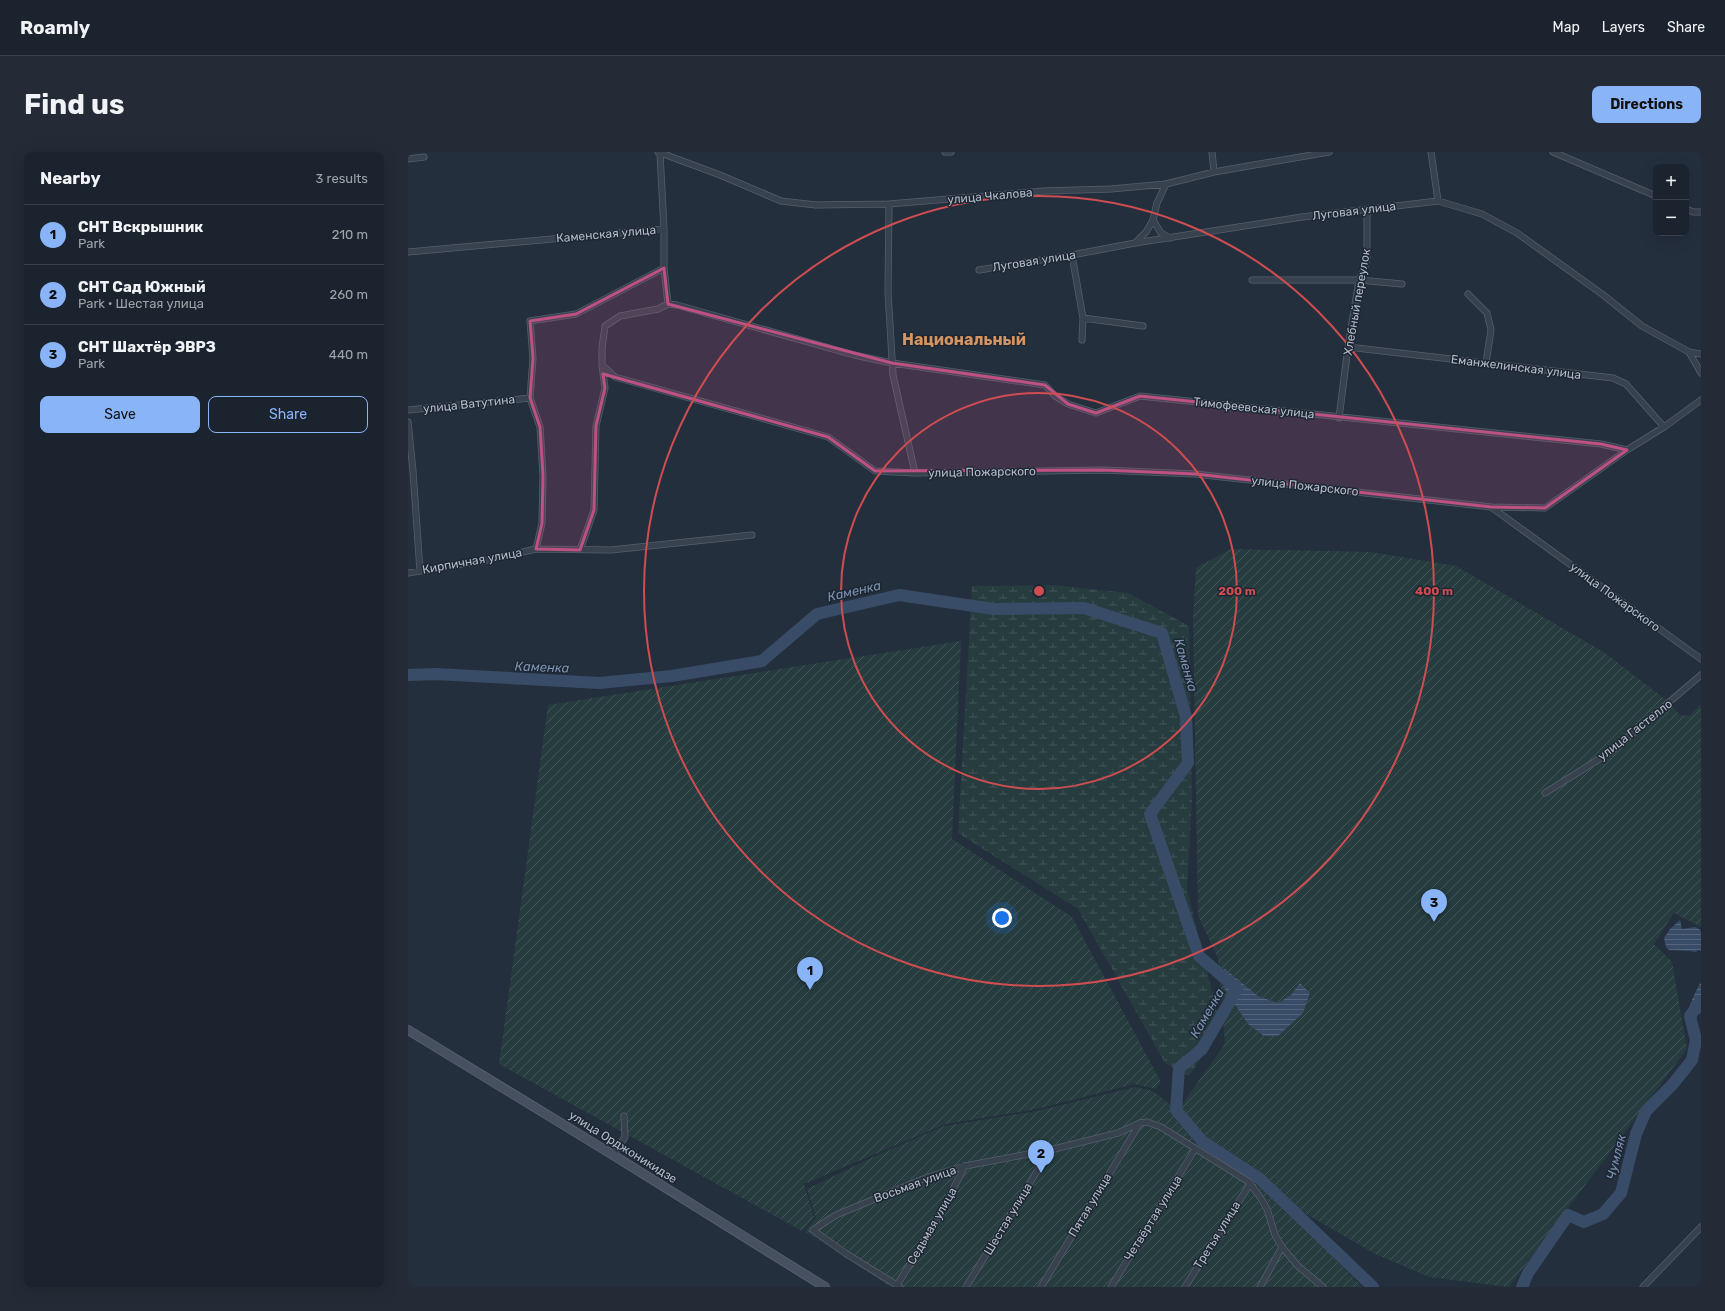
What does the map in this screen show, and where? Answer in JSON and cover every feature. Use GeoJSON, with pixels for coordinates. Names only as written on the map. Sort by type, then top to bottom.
{"type":"FeatureCollection","features":[{"type":"Feature","properties":{"kind":"main road","name":"улица Орджоникидзе"},"geometry":{"type":"LineString","coordinates":[[408,1030],[613,1154],[825,1287]]}},
{"type":"Feature","properties":{"kind":"street"},"geometry":{"type":"LineString","coordinates":[[1212,152],[1214,172]]}},
{"type":"Feature","properties":{"kind":"street","name":"улица Чкалова"},"geometry":{"type":"LineString","coordinates":[[659,153],[720,175],[781,201],[816,205],[889,204],[1044,191],[1111,189],[1166,184],[1214,172],[1329,152]]}},
{"type":"Feature","properties":{"kind":"street"},"geometry":{"type":"LineString","coordinates":[[1431,152],[1438,201]]}},
{"type":"Feature","properties":{"kind":"street"},"geometry":{"type":"LineString","coordinates":[[1554,152],[1653,195]]}},
{"type":"Feature","properties":{"kind":"street"},"geometry":{"type":"LineString","coordinates":[[659,153],[664,229]]}},
{"type":"Feature","properties":{"kind":"street"},"geometry":{"type":"LineString","coordinates":[[408,159],[424,157]]}},
{"type":"Feature","properties":{"kind":"street"},"geometry":{"type":"LineString","coordinates":[[1135,242],[1146,232],[1153,220],[1157,203],[1166,184]]}},
{"type":"Feature","properties":{"kind":"street","name":"Луговая улица"},"geometry":{"type":"LineString","coordinates":[[979,270],[1072,255],[1135,242],[1170,238],[1302,217],[1438,201],[1482,214],[1517,233],[1602,294],[1642,326],[1689,352],[1701,354]]}},
{"type":"Feature","properties":{"kind":"street"},"geometry":{"type":"LineString","coordinates":[[889,204],[888,292],[893,375],[915,473]]}},
{"type":"Feature","properties":{"kind":"street","name":"Хлебный переулок"},"geometry":{"type":"LineString","coordinates":[[1339,418],[1348,347],[1359,280],[1367,258],[1368,209]]}},
{"type":"Feature","properties":{"kind":"street"},"geometry":{"type":"LineString","coordinates":[[1689,210],[1701,212]]}},
{"type":"Feature","properties":{"kind":"street"},"geometry":{"type":"LineString","coordinates":[[1153,220],[1161,233],[1170,238]]}},
{"type":"Feature","properties":{"kind":"street","name":"Каменская улица"},"geometry":{"type":"LineString","coordinates":[[408,252],[664,229],[664,268],[668,304]]}},
{"type":"Feature","properties":{"kind":"street"},"geometry":{"type":"LineString","coordinates":[[1072,255],[1083,318],[1082,340]]}},
{"type":"Feature","properties":{"kind":"street"},"geometry":{"type":"LineString","coordinates":[[536,549],[542,523],[544,476],[540,427],[530,398],[533,358],[530,321],[576,314],[664,268]]}},
{"type":"Feature","properties":{"kind":"street"},"geometry":{"type":"LineString","coordinates":[[1252,280],[1359,280],[1402,284]]}},
{"type":"Feature","properties":{"kind":"street"},"geometry":{"type":"LineString","coordinates":[[1468,294],[1487,313],[1491,330],[1486,363]]}},
{"type":"Feature","properties":{"kind":"street"},"geometry":{"type":"LineString","coordinates":[[580,550],[594,510],[596,426],[605,388],[602,348],[605,326],[620,316],[658,309],[668,304],[677,305],[854,354],[892,363]]}},
{"type":"Feature","properties":{"kind":"street"},"geometry":{"type":"LineString","coordinates":[[1083,318],[1143,326]]}},
{"type":"Feature","properties":{"kind":"street","name":"Еманжелинская улица"},"geometry":{"type":"LineString","coordinates":[[1348,347],[1613,378],[1626,384],[1664,426]]}},
{"type":"Feature","properties":{"kind":"street"},"geometry":{"type":"LineString","coordinates":[[1689,352],[1701,373]]}},
{"type":"Feature","properties":{"kind":"street","name":"Тимофеевская улица"},"geometry":{"type":"LineString","coordinates":[[892,363],[1045,385],[1055,396],[1068,404],[1096,413],[1140,396],[1339,418],[1602,444],[1627,450]]}},
{"type":"Feature","properties":{"kind":"street","name":"улица Пожарского"},"geometry":{"type":"LineString","coordinates":[[602,364],[615,377],[828,437],[876,470],[915,473],[1102,470],[1195,474],[1490,507],[1544,508],[1701,400]]}},
{"type":"Feature","properties":{"kind":"street","name":"улица Ватутина"},"geometry":{"type":"LineString","coordinates":[[408,410],[530,398]]}},
{"type":"Feature","properties":{"kind":"street"},"geometry":{"type":"LineString","coordinates":[[408,422],[420,571]]}},
{"type":"Feature","properties":{"kind":"street","name":"улица Пожарского"},"geometry":{"type":"LineString","coordinates":[[1490,507],[1701,659]]}},
{"type":"Feature","properties":{"kind":"street","name":"Кирпичная улица"},"geometry":{"type":"LineString","coordinates":[[408,572],[482,561],[536,549],[611,550],[752,535]]}},
{"type":"Feature","properties":{"kind":"street","name":"улица Гастелло"},"geometry":{"type":"LineString","coordinates":[[1544,793],[1612,751],[1701,675]]}},
{"type":"Feature","properties":{"kind":"street"},"geometry":{"type":"LineString","coordinates":[[613,1154],[625,1137],[624,1116]]}},
{"type":"Feature","properties":{"kind":"street"},"geometry":{"type":"LineString","coordinates":[[1140,1123],[1147,1122],[1161,1127],[1250,1184],[1267,1209],[1275,1235],[1282,1247],[1298,1266],[1324,1287]]}},
{"type":"Feature","properties":{"kind":"street","name":"Восьмая улица"},"geometry":{"type":"LineString","coordinates":[[899,1286],[844,1253],[813,1230],[836,1215],[928,1177],[966,1166],[1050,1150],[1118,1133],[1140,1123]]}},
{"type":"Feature","properties":{"kind":"street","name":"Пятая улица"},"geometry":{"type":"LineString","coordinates":[[1041,1287],[1140,1123]]}},
{"type":"Feature","properties":{"kind":"street","name":"Четвёртая улица"},"geometry":{"type":"LineString","coordinates":[[1111,1287],[1195,1149]]}},
{"type":"Feature","properties":{"kind":"street","name":"Шестая улица"},"geometry":{"type":"LineString","coordinates":[[966,1287],[1050,1150]]}},
{"type":"Feature","properties":{"kind":"street","name":"Седьмая улица"},"geometry":{"type":"LineString","coordinates":[[899,1286],[935,1224],[966,1166]]}},
{"type":"Feature","properties":{"kind":"street","name":"Третья улица"},"geometry":{"type":"LineString","coordinates":[[1185,1287],[1250,1184]]}},
{"type":"Feature","properties":{"kind":"street"},"geometry":{"type":"LineString","coordinates":[[1643,1287],[1701,1226]]}},
{"type":"Feature","properties":{"kind":"street"},"geometry":{"type":"LineString","coordinates":[[1260,1287],[1282,1247]]}},
{"type":"Feature","properties":{"kind":"highlighted area"},"geometry":{"type":"Polygon","coordinates":[[[664,268],[668,304],[892,363],[1045,385],[1068,404],[1096,413],[1140,396],[1601,444],[1627,450],[1545,508],[1491,507],[1195,474],[1102,470],[875,471],[828,437],[603,374],[605,388],[596,426],[594,510],[580,550],[536,549],[542,523],[543,476],[540,427],[530,398],[533,358],[530,321],[576,314],[664,268]]]}},
{"type":"Feature","properties":{"kind":"green space"},"geometry":{"type":"Polygon","coordinates":[[[1231,549],[1370,552],[1456,566],[1605,653],[1666,700],[1680,715],[1689,716],[1701,704],[1701,927],[1674,913],[1654,944],[1672,962],[1687,1049],[1509,1287],[1429,1277],[1375,1254],[1303,1212],[1196,1141],[1178,1110],[1225,1044],[1218,958],[1198,916],[1193,618],[1196,568],[1231,549]]]}},
{"type":"Feature","properties":{"kind":"green space"},"geometry":{"type":"Polygon","coordinates":[[[1052,585],[1128,593],[1189,626],[1192,800],[1187,890],[1221,1028],[1189,1076],[1165,1063],[1078,909],[958,833],[972,586],[1052,585]]]}},
{"type":"Feature","properties":{"kind":"green space"},"geometry":{"type":"Polygon","coordinates":[[[961,641],[952,839],[1072,917],[1161,1082],[1155,1089],[1134,1084],[1037,1109],[946,1124],[804,1184],[814,1217],[802,1231],[499,1064],[548,705],[961,641]]]}},
{"type":"Feature","properties":{"kind":"green space"},"geometry":{"type":"Polygon","coordinates":[[[1135,1087],[1153,1091],[1173,1107],[1194,1142],[1272,1193],[1362,1287],[891,1287],[805,1231],[816,1218],[807,1189],[873,1157],[944,1126],[1037,1111],[1135,1087]]]}},
{"type":"Feature","properties":{"kind":"water"},"geometry":{"type":"Polygon","coordinates":[[[1680,920],[1682,929],[1695,927],[1701,931],[1701,951],[1669,950],[1666,947],[1664,938],[1670,929],[1680,920]]]}},
{"type":"Feature","properties":{"kind":"water"},"geometry":{"type":"Polygon","coordinates":[[[1225,969],[1258,996],[1278,1003],[1291,995],[1300,983],[1310,993],[1303,1013],[1278,1036],[1264,1036],[1248,1024],[1224,988],[1222,972],[1225,969]]]}},
{"type":"Feature","properties":{"kind":"water"},"geometry":{"type":"Polygon","coordinates":[[[1701,982],[1701,1013],[1698,1014],[1694,1020],[1700,1033],[1701,1043],[1693,1039],[1688,1032],[1687,1024],[1693,997],[1701,982]]]}},
{"type":"Feature","properties":{"kind":"waterway","name":"Каменка"},"geometry":{"type":"LineString","coordinates":[[408,675],[436,674],[599,683],[672,676],[762,661],[817,614],[899,595],[994,609],[1084,608],[1162,633],[1186,717],[1188,763],[1150,814],[1199,956],[1237,989],[1202,1049],[1179,1068],[1176,1110],[1202,1141],[1260,1179],[1373,1287]]}},
{"type":"Feature","properties":{"kind":"waterway","name":"Чумляк"},"geometry":{"type":"LineString","coordinates":[[1522,1287],[1528,1273],[1568,1215],[1584,1222],[1603,1214],[1621,1193],[1636,1134],[1646,1111],[1673,1084],[1692,1060],[1696,1040],[1690,1016],[1701,1001]]}},
{"type":"Feature","properties":{"kind":"place","name":"СНТ Шахтёр ЭВРЗ"},"geometry":{"type":"Point","coordinates":[1434,922]}},
{"type":"Feature","properties":{"kind":"place","name":"СНТ Вскрышник"},"geometry":{"type":"Point","coordinates":[810,990]}},
{"type":"Feature","properties":{"kind":"place","name":"СНТ Сад Южный"},"geometry":{"type":"Point","coordinates":[1041,1173]}},
{"type":"Feature","properties":{"kind":"district","name":"Национальный"},"geometry":{"type":"Point","coordinates":[964,339]}}]}
